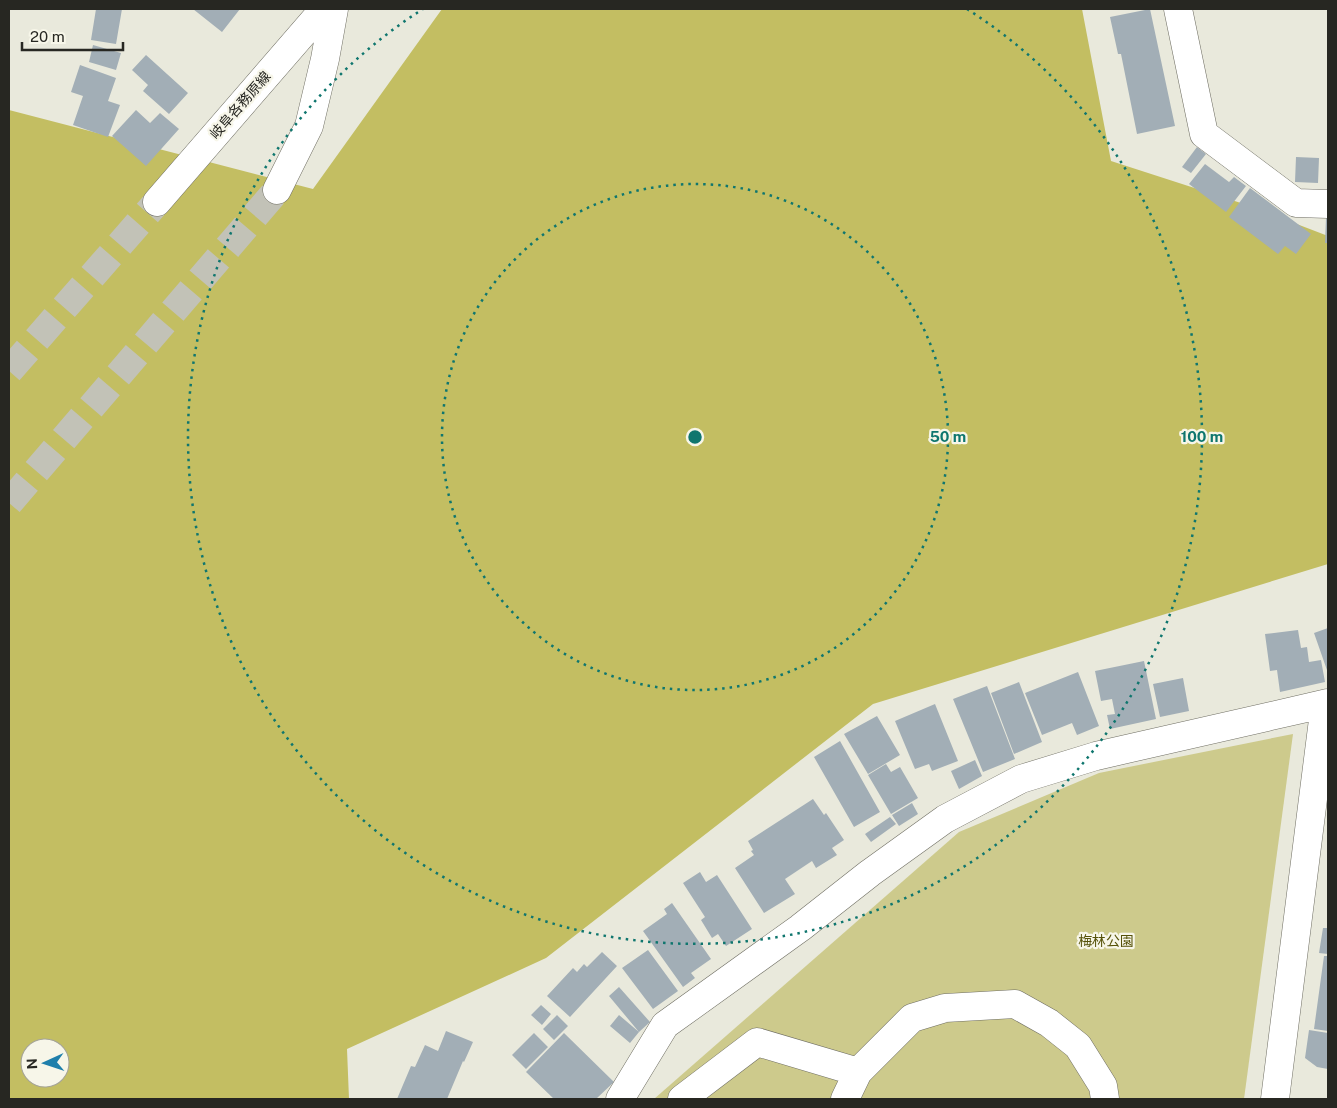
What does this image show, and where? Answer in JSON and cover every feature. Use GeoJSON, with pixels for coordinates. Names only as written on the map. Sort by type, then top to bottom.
{"type":"FeatureCollection","features":[{"type":"Feature","properties":{"kind":"street","name":"岐阜各務原線"},"geometry":{"type":"LineString","coordinates":[[157,202],[324,9]]}},
{"type":"Feature","properties":{"kind":"street"},"geometry":{"type":"LineString","coordinates":[[277,190],[309,126],[325,59],[334,9]]}},
{"type":"Feature","properties":{"kind":"street"},"geometry":{"type":"LineString","coordinates":[[1178,9],[1204,134],[1296,203],[1328,204]]}},
{"type":"Feature","properties":{"kind":"street"},"geometry":{"type":"LineString","coordinates":[[620,1099],[665,1025],[800,928],[870,873],[945,819],[1021,779],[1096,756],[1327,703],[1275,1099]]}},
{"type":"Feature","properties":{"kind":"street"},"geometry":{"type":"LineString","coordinates":[[845,1099],[858,1072],[912,1018],[945,1008],[1015,1004],[1049,1023],[1078,1046],[1103,1086],[1105,1099]]}},
{"type":"Feature","properties":{"kind":"street"},"geometry":{"type":"LineString","coordinates":[[682,1099],[757,1042],[858,1072]]}},
{"type":"Feature","properties":{"kind":"green space","name":"梅林公園"},"geometry":{"type":"Polygon","coordinates":[[[1293,734],[1244,1099],[654,1099],[959,832],[1099,773],[1293,734]]]}},
{"type":"Feature","properties":{"kind":"shaded area"},"geometry":{"type":"Polygon","coordinates":[[[442,9],[1082,9],[1111,161],[1247,205],[1328,236],[1328,564],[873,704],[546,958],[347,1049],[349,1099],[9,1099],[9,110],[313,189],[442,9]]]}},
{"type":"Feature","properties":{"kind":"building"},"geometry":{"type":"Polygon","coordinates":[[[96,9],[122,9],[116,44],[91,40],[96,9]]]}},
{"type":"Feature","properties":{"kind":"building"},"geometry":{"type":"Polygon","coordinates":[[[193,9],[240,9],[222,32],[193,9]]]}},
{"type":"Feature","properties":{"kind":"building"},"geometry":{"type":"Polygon","coordinates":[[[1150,9],[1175,126],[1137,134],[1121,54],[1118,54],[1110,17],[1150,9]]]}},
{"type":"Feature","properties":{"kind":"building"},"geometry":{"type":"Polygon","coordinates":[[[93,45],[121,53],[116,70],[89,62],[93,45]]]}},
{"type":"Feature","properties":{"kind":"building"},"geometry":{"type":"Polygon","coordinates":[[[146,55],[188,93],[169,114],[143,91],[148,85],[132,70],[146,55]]]}},
{"type":"Feature","properties":{"kind":"building"},"geometry":{"type":"Polygon","coordinates":[[[80,65],[116,78],[108,101],[120,105],[108,137],[73,125],[83,96],[71,92],[80,65]]]}},
{"type":"Feature","properties":{"kind":"building"},"geometry":{"type":"Polygon","coordinates":[[[136,110],[150,123],[160,113],[179,129],[146,166],[112,136],[136,110]]]}},
{"type":"Feature","properties":{"kind":"building"},"geometry":{"type":"Polygon","coordinates":[[[1197,147],[1206,154],[1191,173],[1182,167],[1197,147]]]}},
{"type":"Feature","properties":{"kind":"building"},"geometry":{"type":"Polygon","coordinates":[[[1296,157],[1319,158],[1318,183],[1295,182],[1296,157]]]}},
{"type":"Feature","properties":{"kind":"building"},"geometry":{"type":"Polygon","coordinates":[[[1205,164],[1229,182],[1234,177],[1246,186],[1226,212],[1189,184],[1205,164]]]}},
{"type":"Feature","properties":{"kind":"building"},"geometry":{"type":"Polygon","coordinates":[[[1250,188],[1311,234],[1296,254],[1285,246],[1278,254],[1229,217],[1250,188]]]}},
{"type":"Feature","properties":{"kind":"building"},"geometry":{"type":"Polygon","coordinates":[[[1326,218],[1328,219],[1328,243],[1325,243],[1326,218]]]}},
{"type":"Feature","properties":{"kind":"building"},"geometry":{"type":"Polygon","coordinates":[[[1328,628],[1328,673],[1314,633],[1328,628]]]}},
{"type":"Feature","properties":{"kind":"building"},"geometry":{"type":"Polygon","coordinates":[[[1298,630],[1301,648],[1307,647],[1309,662],[1321,660],[1325,682],[1280,692],[1277,670],[1270,671],[1265,634],[1298,630]]]}},
{"type":"Feature","properties":{"kind":"building"},"geometry":{"type":"Polygon","coordinates":[[[1144,661],[1156,719],[1110,729],[1107,715],[1115,714],[1112,699],[1101,701],[1095,671],[1144,661]]]}},
{"type":"Feature","properties":{"kind":"building"},"geometry":{"type":"Polygon","coordinates":[[[1078,672],[1099,726],[1077,735],[1072,723],[1042,735],[1025,693],[1078,672]]]}},
{"type":"Feature","properties":{"kind":"building"},"geometry":{"type":"Polygon","coordinates":[[[1183,678],[1189,711],[1160,717],[1153,684],[1183,678]]]}},
{"type":"Feature","properties":{"kind":"building"},"geometry":{"type":"Polygon","coordinates":[[[1019,682],[1042,742],[1014,754],[991,693],[1019,682]]]}},
{"type":"Feature","properties":{"kind":"building"},"geometry":{"type":"Polygon","coordinates":[[[987,686],[1015,759],[983,772],[953,699],[987,686]]]}},
{"type":"Feature","properties":{"kind":"building"},"geometry":{"type":"Polygon","coordinates":[[[935,704],[958,761],[932,771],[929,764],[915,769],[895,721],[935,704]]]}},
{"type":"Feature","properties":{"kind":"building"},"geometry":{"type":"Polygon","coordinates":[[[877,716],[900,755],[868,774],[844,734],[877,716]]]}},
{"type":"Feature","properties":{"kind":"building"},"geometry":{"type":"Polygon","coordinates":[[[840,741],[880,812],[854,827],[814,757],[840,741]]]}},
{"type":"Feature","properties":{"kind":"building"},"geometry":{"type":"Polygon","coordinates":[[[975,760],[982,776],[959,789],[951,771],[975,760]]]}},
{"type":"Feature","properties":{"kind":"building"},"geometry":{"type":"Polygon","coordinates":[[[886,764],[891,772],[900,767],[918,798],[891,814],[868,775],[886,764]]]}},
{"type":"Feature","properties":{"kind":"building"},"geometry":{"type":"Polygon","coordinates":[[[813,799],[824,815],[826,813],[844,840],[832,848],[837,855],[816,868],[812,861],[785,879],[795,894],[764,913],[735,868],[754,855],[748,841],[813,799]]]}},
{"type":"Feature","properties":{"kind":"building"},"geometry":{"type":"Polygon","coordinates":[[[912,803],[918,814],[899,826],[892,815],[912,803]]]}},
{"type":"Feature","properties":{"kind":"building"},"geometry":{"type":"Polygon","coordinates":[[[890,817],[896,824],[871,842],[865,834],[890,817]]]}},
{"type":"Feature","properties":{"kind":"building"},"geometry":{"type":"Polygon","coordinates":[[[700,872],[706,882],[717,875],[752,929],[726,946],[718,934],[712,938],[701,920],[705,917],[683,883],[700,872]]]}},
{"type":"Feature","properties":{"kind":"building"},"geometry":{"type":"Polygon","coordinates":[[[672,903],[711,959],[691,973],[695,978],[683,987],[643,931],[667,914],[664,909],[672,903]]]}},
{"type":"Feature","properties":{"kind":"building"},"geometry":{"type":"Polygon","coordinates":[[[1323,928],[1328,928],[1328,954],[1319,953],[1323,928]]]}},
{"type":"Feature","properties":{"kind":"building"},"geometry":{"type":"Polygon","coordinates":[[[648,950],[678,991],[653,1009],[622,968],[648,950]]]}},
{"type":"Feature","properties":{"kind":"building"},"geometry":{"type":"Polygon","coordinates":[[[602,952],[617,966],[570,1017],[547,996],[573,968],[577,972],[584,964],[587,967],[602,952]]]}},
{"type":"Feature","properties":{"kind":"building"},"geometry":{"type":"Polygon","coordinates":[[[1324,956],[1328,956],[1328,1031],[1314,1029],[1324,956]]]}},
{"type":"Feature","properties":{"kind":"building"},"geometry":{"type":"Polygon","coordinates":[[[619,987],[650,1022],[639,1032],[609,996],[619,987]]]}},
{"type":"Feature","properties":{"kind":"building"},"geometry":{"type":"Polygon","coordinates":[[[541,1005],[551,1014],[542,1025],[531,1015],[541,1005]]]}},
{"type":"Feature","properties":{"kind":"building"},"geometry":{"type":"Polygon","coordinates":[[[557,1015],[568,1026],[554,1040],[543,1029],[557,1015]]]}},
{"type":"Feature","properties":{"kind":"building"},"geometry":{"type":"Polygon","coordinates":[[[619,1015],[639,1032],[630,1043],[610,1026],[619,1015]]]}},
{"type":"Feature","properties":{"kind":"building"},"geometry":{"type":"Polygon","coordinates":[[[1309,1030],[1328,1033],[1328,1069],[1317,1067],[1305,1058],[1309,1030]]]}},
{"type":"Feature","properties":{"kind":"building"},"geometry":{"type":"Polygon","coordinates":[[[446,1031],[473,1042],[447,1099],[397,1099],[411,1066],[415,1067],[425,1045],[438,1051],[446,1031]]]}},
{"type":"Feature","properties":{"kind":"building"},"geometry":{"type":"Polygon","coordinates":[[[534,1033],[548,1047],[526,1069],[512,1055],[534,1033]]]}},
{"type":"Feature","properties":{"kind":"building"},"geometry":{"type":"Polygon","coordinates":[[[564,1033],[614,1082],[596,1099],[554,1099],[526,1072],[564,1033]]]}},
{"type":"Feature","properties":{"kind":"tunnel"},"geometry":{"type":"LineString","coordinates":[[9,503],[277,190]]}},
{"type":"Feature","properties":{"kind":"tunnel"},"geometry":{"type":"LineString","coordinates":[[9,371],[157,202]]}}]}
